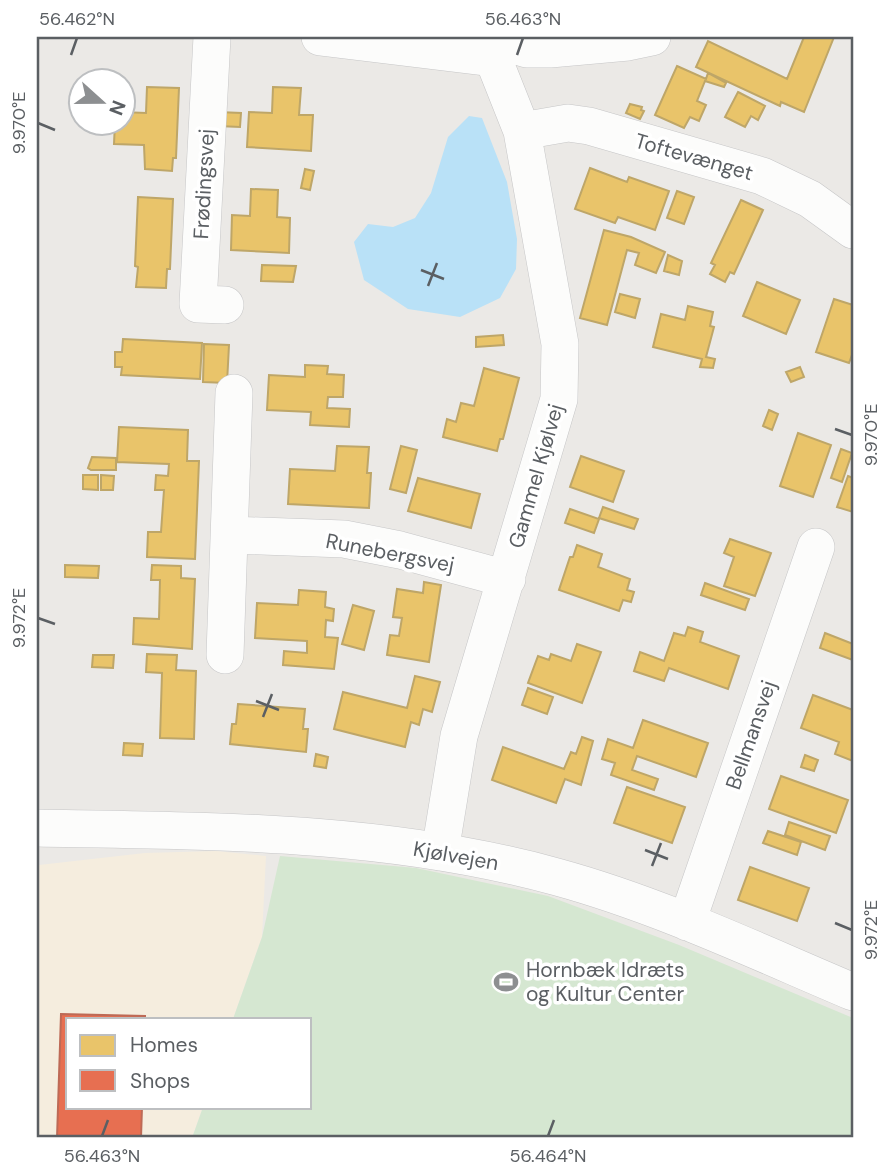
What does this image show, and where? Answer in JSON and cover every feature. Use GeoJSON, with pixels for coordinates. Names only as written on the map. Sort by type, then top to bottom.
{"type":"FeatureCollection","features":[{"type":"Feature","properties":{"kind":"street","name":"Frødingsvej"},"geometry":{"type":"LineString","coordinates":[[212,37],[198,304],[225,305]]}},
{"type":"Feature","properties":{"kind":"street"},"geometry":{"type":"LineString","coordinates":[[320,37],[499,45],[527,50],[628,42],[652,37]]}},
{"type":"Feature","properties":{"kind":"street","name":"Gammel Kjølvej"},"geometry":{"type":"LineString","coordinates":[[440,852],[459,736],[559,398],[560,344],[522,131],[499,45]]}},
{"type":"Feature","properties":{"kind":"street","name":"Toftevænget"},"geometry":{"type":"LineString","coordinates":[[522,131],[568,123],[762,176],[810,199],[853,230]]}},
{"type":"Feature","properties":{"kind":"street"},"geometry":{"type":"LineString","coordinates":[[225,655],[234,393]]}},
{"type":"Feature","properties":{"kind":"street","name":"Runebergsvej"},"geometry":{"type":"LineString","coordinates":[[230,535],[344,539],[400,550],[507,579]]}},
{"type":"Feature","properties":{"kind":"street","name":"Bellmansvej"},"geometry":{"type":"LineString","coordinates":[[687,922],[816,547]]}},
{"type":"Feature","properties":{"kind":"street","name":"Kjølvejen"},"geometry":{"type":"LineString","coordinates":[[37,828],[257,832],[365,840],[440,852],[557,877],[687,922],[853,992]]}},
{"type":"Feature","properties":{"kind":"shaded area"},"geometry":{"type":"Polygon","coordinates":[[[216,851],[266,856],[262,937],[233,1018],[66,1018],[66,1108],[203,1108],[192,1138],[37,1138],[37,870],[39,865],[145,853],[216,851]]]}},
{"type":"Feature","properties":{"kind":"green space","name":"Hornbæk Idræts og Kultur Center"},"geometry":{"type":"Polygon","coordinates":[[[280,856],[416,868],[548,896],[679,945],[853,1018],[853,1138],[192,1138],[203,1108],[312,1108],[312,1018],[233,1018],[262,937],[280,856]]]}},
{"type":"Feature","properties":{"kind":"water"},"geometry":{"type":"Polygon","coordinates":[[[469,116],[482,118],[507,182],[517,239],[516,269],[500,298],[460,317],[408,309],[364,280],[354,242],[368,224],[393,227],[415,218],[431,193],[448,137],[469,116]]]}},
{"type":"Feature","properties":{"kind":"building: Homes"},"geometry":{"type":"Polygon","coordinates":[[[804,37],[834,37],[804,112],[781,102],[780,106],[696,67],[708,41],[787,79],[804,37]]]}},
{"type":"Feature","properties":{"kind":"building: Homes"},"geometry":{"type":"Polygon","coordinates":[[[677,66],[706,79],[708,73],[726,83],[724,87],[705,81],[697,101],[706,105],[699,121],[690,117],[684,128],[655,115],[677,66]]]}},
{"type":"Feature","properties":{"kind":"building: Homes"},"geometry":{"type":"Polygon","coordinates":[[[147,87],[179,88],[176,158],[173,158],[172,171],[145,169],[144,145],[114,144],[114,136],[136,136],[136,113],[146,113],[147,87]]]}},
{"type":"Feature","properties":{"kind":"building: Homes"},"geometry":{"type":"Polygon","coordinates":[[[273,87],[301,88],[299,115],[313,115],[311,151],[247,147],[249,112],[272,113],[273,87]]]}},
{"type":"Feature","properties":{"kind":"building: Homes"},"geometry":{"type":"Polygon","coordinates":[[[738,92],[765,106],[758,120],[751,116],[745,127],[725,117],[738,92]]]}},
{"type":"Feature","properties":{"kind":"building: Homes"},"geometry":{"type":"Polygon","coordinates":[[[630,104],[642,107],[641,110],[644,111],[640,119],[626,113],[630,104]]]}},
{"type":"Feature","properties":{"kind":"building: Homes"},"geometry":{"type":"Polygon","coordinates":[[[218,112],[241,113],[240,127],[218,126],[218,112]]]}},
{"type":"Feature","properties":{"kind":"building: Homes"},"geometry":{"type":"Polygon","coordinates":[[[590,168],[627,182],[629,177],[669,191],[655,230],[618,217],[615,223],[575,209],[590,168]]]}},
{"type":"Feature","properties":{"kind":"building: Homes"},"geometry":{"type":"Polygon","coordinates":[[[305,169],[314,171],[310,190],[301,188],[305,169]]]}},
{"type":"Feature","properties":{"kind":"building: Homes"},"geometry":{"type":"Polygon","coordinates":[[[251,189],[278,190],[277,217],[290,218],[289,253],[231,250],[232,215],[250,216],[251,189]]]}},
{"type":"Feature","properties":{"kind":"building: Homes"},"geometry":{"type":"Polygon","coordinates":[[[677,191],[694,197],[684,224],[667,218],[677,191]]]}},
{"type":"Feature","properties":{"kind":"building: Homes"},"geometry":{"type":"Polygon","coordinates":[[[138,197],[173,199],[170,269],[167,269],[166,288],[136,287],[138,197]]]}},
{"type":"Feature","properties":{"kind":"building: Homes"},"geometry":{"type":"Polygon","coordinates":[[[741,200],[763,210],[734,274],[730,272],[725,282],[710,274],[715,265],[711,263],[741,200]]]}},
{"type":"Feature","properties":{"kind":"building: Homes"},"geometry":{"type":"Polygon","coordinates":[[[604,230],[631,237],[665,252],[656,273],[635,265],[639,253],[627,250],[607,325],[580,318],[604,230]]]}},
{"type":"Feature","properties":{"kind":"building: Homes"},"geometry":{"type":"Polygon","coordinates":[[[668,255],[682,261],[679,275],[664,271],[668,255]]]}},
{"type":"Feature","properties":{"kind":"building: Homes"},"geometry":{"type":"Polygon","coordinates":[[[262,265],[296,266],[293,282],[261,281],[262,265]]]}},
{"type":"Feature","properties":{"kind":"building: Homes"},"geometry":{"type":"Polygon","coordinates":[[[757,282],[800,300],[786,334],[743,316],[757,282]]]}},
{"type":"Feature","properties":{"kind":"building: Homes"},"geometry":{"type":"Polygon","coordinates":[[[620,294],[640,299],[635,318],[615,312],[620,294]]]}},
{"type":"Feature","properties":{"kind":"building: Homes"},"geometry":{"type":"Polygon","coordinates":[[[834,299],[853,305],[853,352],[849,363],[816,352],[834,299]]]}},
{"type":"Feature","properties":{"kind":"building: Homes"},"geometry":{"type":"Polygon","coordinates":[[[688,306],[713,312],[710,326],[714,327],[706,357],[715,359],[713,368],[700,367],[702,359],[653,347],[661,314],[685,320],[688,306]]]}},
{"type":"Feature","properties":{"kind":"building: Homes"},"geometry":{"type":"Polygon","coordinates":[[[503,335],[504,345],[476,347],[476,337],[503,335]]]}},
{"type":"Feature","properties":{"kind":"building: Homes"},"geometry":{"type":"Polygon","coordinates":[[[123,339],[202,343],[200,379],[121,375],[122,367],[115,367],[115,352],[122,352],[123,339]]]}},
{"type":"Feature","properties":{"kind":"building: Homes"},"geometry":{"type":"Polygon","coordinates":[[[204,344],[229,345],[227,383],[203,382],[204,344]]]}},
{"type":"Feature","properties":{"kind":"building: Homes"},"geometry":{"type":"Polygon","coordinates":[[[305,365],[328,366],[327,374],[344,375],[343,397],[328,397],[327,408],[350,409],[349,427],[310,425],[311,412],[267,410],[269,375],[305,377],[305,365]]]}},
{"type":"Feature","properties":{"kind":"building: Homes"},"geometry":{"type":"Polygon","coordinates":[[[800,367],[804,377],[791,382],[786,372],[800,367]]]}},
{"type":"Feature","properties":{"kind":"building: Homes"},"geometry":{"type":"Polygon","coordinates":[[[484,368],[519,378],[503,439],[500,439],[497,451],[443,437],[447,419],[456,422],[461,403],[474,406],[484,368]]]}},
{"type":"Feature","properties":{"kind":"building: Homes"},"geometry":{"type":"Polygon","coordinates":[[[769,410],[778,414],[772,430],[763,426],[769,410]]]}},
{"type":"Feature","properties":{"kind":"building: Homes"},"geometry":{"type":"Polygon","coordinates":[[[119,427],[188,430],[187,461],[199,461],[195,559],[147,557],[148,532],[161,532],[164,490],[155,490],[156,475],[168,476],[169,464],[117,462],[119,427]]]}},
{"type":"Feature","properties":{"kind":"building: Homes"},"geometry":{"type":"Polygon","coordinates":[[[798,433],[831,445],[813,497],[780,486],[798,433]]]}},
{"type":"Feature","properties":{"kind":"building: Homes"},"geometry":{"type":"Polygon","coordinates":[[[337,446],[369,447],[369,508],[288,504],[290,469],[335,471],[337,446]]]}},
{"type":"Feature","properties":{"kind":"building: Homes"},"geometry":{"type":"Polygon","coordinates":[[[401,446],[417,450],[406,493],[390,489],[401,446]]]}},
{"type":"Feature","properties":{"kind":"building: Homes"},"geometry":{"type":"Polygon","coordinates":[[[841,449],[852,453],[842,482],[831,478],[841,449]]]}},
{"type":"Feature","properties":{"kind":"building: Homes"},"geometry":{"type":"Polygon","coordinates":[[[581,456],[624,471],[613,502],[570,487],[581,456]]]}},
{"type":"Feature","properties":{"kind":"building: Homes"},"geometry":{"type":"Polygon","coordinates":[[[92,457],[116,458],[116,470],[91,470],[88,468],[92,457]]]}},
{"type":"Feature","properties":{"kind":"building: Homes"},"geometry":{"type":"Polygon","coordinates":[[[83,475],[98,475],[98,490],[83,489],[83,475]]]}},
{"type":"Feature","properties":{"kind":"building: Homes"},"geometry":{"type":"Polygon","coordinates":[[[101,475],[114,476],[113,490],[101,490],[101,475]]]}},
{"type":"Feature","properties":{"kind":"building: Homes"},"geometry":{"type":"Polygon","coordinates":[[[848,476],[853,478],[853,512],[837,507],[848,476]]]}},
{"type":"Feature","properties":{"kind":"building: Homes"},"geometry":{"type":"Polygon","coordinates":[[[418,478],[480,494],[471,528],[408,511],[418,478]]]}},
{"type":"Feature","properties":{"kind":"building: Homes"},"geometry":{"type":"Polygon","coordinates":[[[603,507],[638,519],[634,529],[599,518],[603,507]]]}},
{"type":"Feature","properties":{"kind":"building: Homes"},"geometry":{"type":"Polygon","coordinates":[[[570,509],[599,519],[594,533],[565,523],[570,509]]]}},
{"type":"Feature","properties":{"kind":"building: Homes"},"geometry":{"type":"Polygon","coordinates":[[[730,539],[771,553],[755,596],[724,586],[734,557],[724,553],[730,539]]]}},
{"type":"Feature","properties":{"kind":"building: Homes"},"geometry":{"type":"Polygon","coordinates":[[[577,545],[602,554],[598,567],[630,579],[627,590],[634,592],[631,602],[623,600],[619,611],[559,590],[577,545]]]}},
{"type":"Feature","properties":{"kind":"building: Homes"},"geometry":{"type":"Polygon","coordinates":[[[65,565],[99,566],[98,578],[65,577],[65,565]]]}},
{"type":"Feature","properties":{"kind":"building: Homes"},"geometry":{"type":"Polygon","coordinates":[[[152,565],[181,566],[181,578],[195,579],[192,649],[133,644],[134,618],[159,619],[160,580],[151,580],[152,565]]]}},
{"type":"Feature","properties":{"kind":"building: Homes"},"geometry":{"type":"Polygon","coordinates":[[[424,582],[441,585],[429,662],[387,655],[390,635],[399,636],[402,618],[393,617],[397,589],[423,593],[424,582]]]}},
{"type":"Feature","properties":{"kind":"building: Homes"},"geometry":{"type":"Polygon","coordinates":[[[705,583],[749,599],[745,610],[701,595],[705,583]]]}},
{"type":"Feature","properties":{"kind":"building: Homes"},"geometry":{"type":"Polygon","coordinates":[[[299,590],[326,592],[325,607],[334,609],[333,621],[326,620],[325,637],[338,638],[334,669],[283,665],[284,651],[307,653],[307,641],[255,638],[257,603],[298,605],[299,590]]]}},
{"type":"Feature","properties":{"kind":"building: Homes"},"geometry":{"type":"Polygon","coordinates":[[[353,605],[374,611],[364,650],[342,644],[353,605]]]}},
{"type":"Feature","properties":{"kind":"building: Homes"},"geometry":{"type":"Polygon","coordinates":[[[688,627],[703,632],[700,642],[739,656],[728,689],[669,668],[664,681],[634,671],[640,652],[664,661],[674,633],[685,636],[688,627]]]}},
{"type":"Feature","properties":{"kind":"building: Homes"},"geometry":{"type":"Polygon","coordinates":[[[825,633],[853,644],[853,660],[820,648],[825,633]]]}},
{"type":"Feature","properties":{"kind":"building: Homes"},"geometry":{"type":"Polygon","coordinates":[[[577,644],[601,652],[582,703],[528,683],[538,656],[549,660],[551,654],[571,661],[577,644]]]}},
{"type":"Feature","properties":{"kind":"building: Homes"},"geometry":{"type":"Polygon","coordinates":[[[147,654],[177,655],[176,670],[196,671],[194,739],[160,738],[162,673],[146,672],[147,654]]]}},
{"type":"Feature","properties":{"kind":"building: Homes"},"geometry":{"type":"Polygon","coordinates":[[[93,655],[114,655],[113,668],[92,667],[93,655]]]}},
{"type":"Feature","properties":{"kind":"building: Homes"},"geometry":{"type":"Polygon","coordinates":[[[415,676],[440,682],[432,712],[423,709],[419,725],[411,722],[405,747],[334,729],[343,692],[407,708],[415,676]]]}},
{"type":"Feature","properties":{"kind":"building: Homes"},"geometry":{"type":"Polygon","coordinates":[[[528,688],[553,697],[547,714],[522,705],[528,688]]]}},
{"type":"Feature","properties":{"kind":"building: Homes"},"geometry":{"type":"Polygon","coordinates":[[[813,695],[853,710],[853,761],[835,754],[839,742],[801,728],[813,695]]]}},
{"type":"Feature","properties":{"kind":"building: Homes"},"geometry":{"type":"Polygon","coordinates":[[[238,704],[305,709],[303,729],[308,729],[306,752],[230,744],[238,704]]]}},
{"type":"Feature","properties":{"kind":"building: Homes"},"geometry":{"type":"Polygon","coordinates":[[[643,720],[708,743],[696,777],[637,756],[632,770],[658,779],[654,790],[611,775],[615,763],[602,759],[608,739],[633,748],[643,720]]]}},
{"type":"Feature","properties":{"kind":"building: Homes"},"geometry":{"type":"Polygon","coordinates":[[[582,737],[593,741],[581,785],[565,779],[556,803],[492,780],[503,747],[564,769],[571,752],[576,754],[582,737]]]}},
{"type":"Feature","properties":{"kind":"building: Homes"},"geometry":{"type":"Polygon","coordinates":[[[124,743],[143,744],[142,756],[123,755],[124,743]]]}},
{"type":"Feature","properties":{"kind":"building: Homes"},"geometry":{"type":"Polygon","coordinates":[[[316,754],[328,757],[326,768],[314,766],[316,754]]]}},
{"type":"Feature","properties":{"kind":"building: Homes"},"geometry":{"type":"Polygon","coordinates":[[[805,755],[818,760],[814,771],[801,767],[805,755]]]}},
{"type":"Feature","properties":{"kind":"building: Homes"},"geometry":{"type":"Polygon","coordinates":[[[781,776],[848,800],[836,833],[769,809],[781,776]]]}},
{"type":"Feature","properties":{"kind":"building: Homes"},"geometry":{"type":"Polygon","coordinates":[[[627,787],[685,807],[672,843],[614,823],[627,787]]]}},
{"type":"Feature","properties":{"kind":"building: Homes"},"geometry":{"type":"Polygon","coordinates":[[[789,822],[830,836],[825,850],[785,835],[789,822]]]}},
{"type":"Feature","properties":{"kind":"building: Homes"},"geometry":{"type":"Polygon","coordinates":[[[768,831],[801,842],[797,855],[763,843],[768,831]]]}},
{"type":"Feature","properties":{"kind":"building: Homes"},"geometry":{"type":"Polygon","coordinates":[[[750,867],[809,888],[797,921],[738,900],[750,867]]]}},
{"type":"Feature","properties":{"kind":"building: Shops"},"geometry":{"type":"Polygon","coordinates":[[[61,1014],[145,1016],[66,1018],[66,1108],[142,1108],[141,1138],[57,1138],[61,1014]]]}},
{"type":"Feature","properties":{"kind":"place","name":"Hornbæk Idræts og Kultur Center"},"geometry":{"type":"Point","coordinates":[506,982]}}]}
